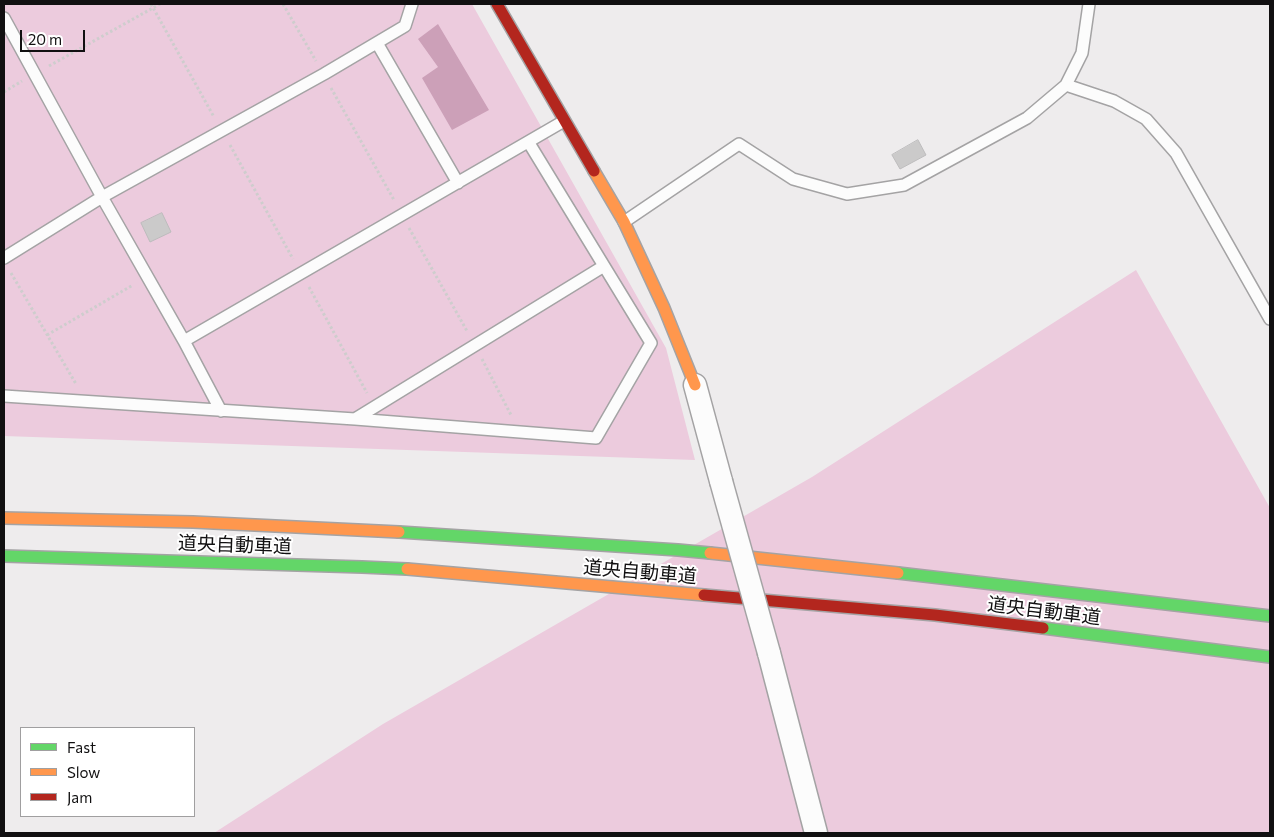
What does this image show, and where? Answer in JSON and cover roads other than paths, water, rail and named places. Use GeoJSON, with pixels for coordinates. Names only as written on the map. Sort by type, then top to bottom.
{"type":"FeatureCollection","features":[{"type":"Feature","properties":{"kind":"main road"},"geometry":{"type":"LineString","coordinates":[[497,4],[624,222],[664,308],[695,385]]}},
{"type":"Feature","properties":{"kind":"main road","name":"道央自動車道"},"geometry":{"type":"LineString","coordinates":[[4,518],[193,522],[388,531],[678,550],[946,578],[1270,616]]}},
{"type":"Feature","properties":{"kind":"main road","name":"道央自動車道"},"geometry":{"type":"LineString","coordinates":[[4,556],[434,571],[935,615],[1270,657]]}},
{"type":"Feature","properties":{"kind":"street"},"geometry":{"type":"LineString","coordinates":[[695,385],[769,653],[816,833]]}},
{"type":"Feature","properties":{"kind":"lane"},"geometry":{"type":"LineString","coordinates":[[4,258],[102,197],[324,74],[405,26],[412,4]]}},
{"type":"Feature","properties":{"kind":"lane"},"geometry":{"type":"LineString","coordinates":[[624,222],[739,144],[793,179],[847,194],[904,185],[1027,118],[1066,84],[1082,53],[1089,4]]}},
{"type":"Feature","properties":{"kind":"lane"},"geometry":{"type":"LineString","coordinates":[[4,18],[102,197],[184,341],[220,411]]}},
{"type":"Feature","properties":{"kind":"lane"},"geometry":{"type":"LineString","coordinates":[[377,43],[458,183]]}},
{"type":"Feature","properties":{"kind":"lane"},"geometry":{"type":"LineString","coordinates":[[1066,84],[1114,100],[1146,119],[1176,154],[1270,319]]}},
{"type":"Feature","properties":{"kind":"lane"},"geometry":{"type":"LineString","coordinates":[[184,341],[564,121]]}},
{"type":"Feature","properties":{"kind":"lane"},"geometry":{"type":"LineString","coordinates":[[4,396],[355,419],[596,438],[651,343],[529,142]]}},
{"type":"Feature","properties":{"kind":"lane"},"geometry":{"type":"LineString","coordinates":[[355,419],[604,266]]}}]}
